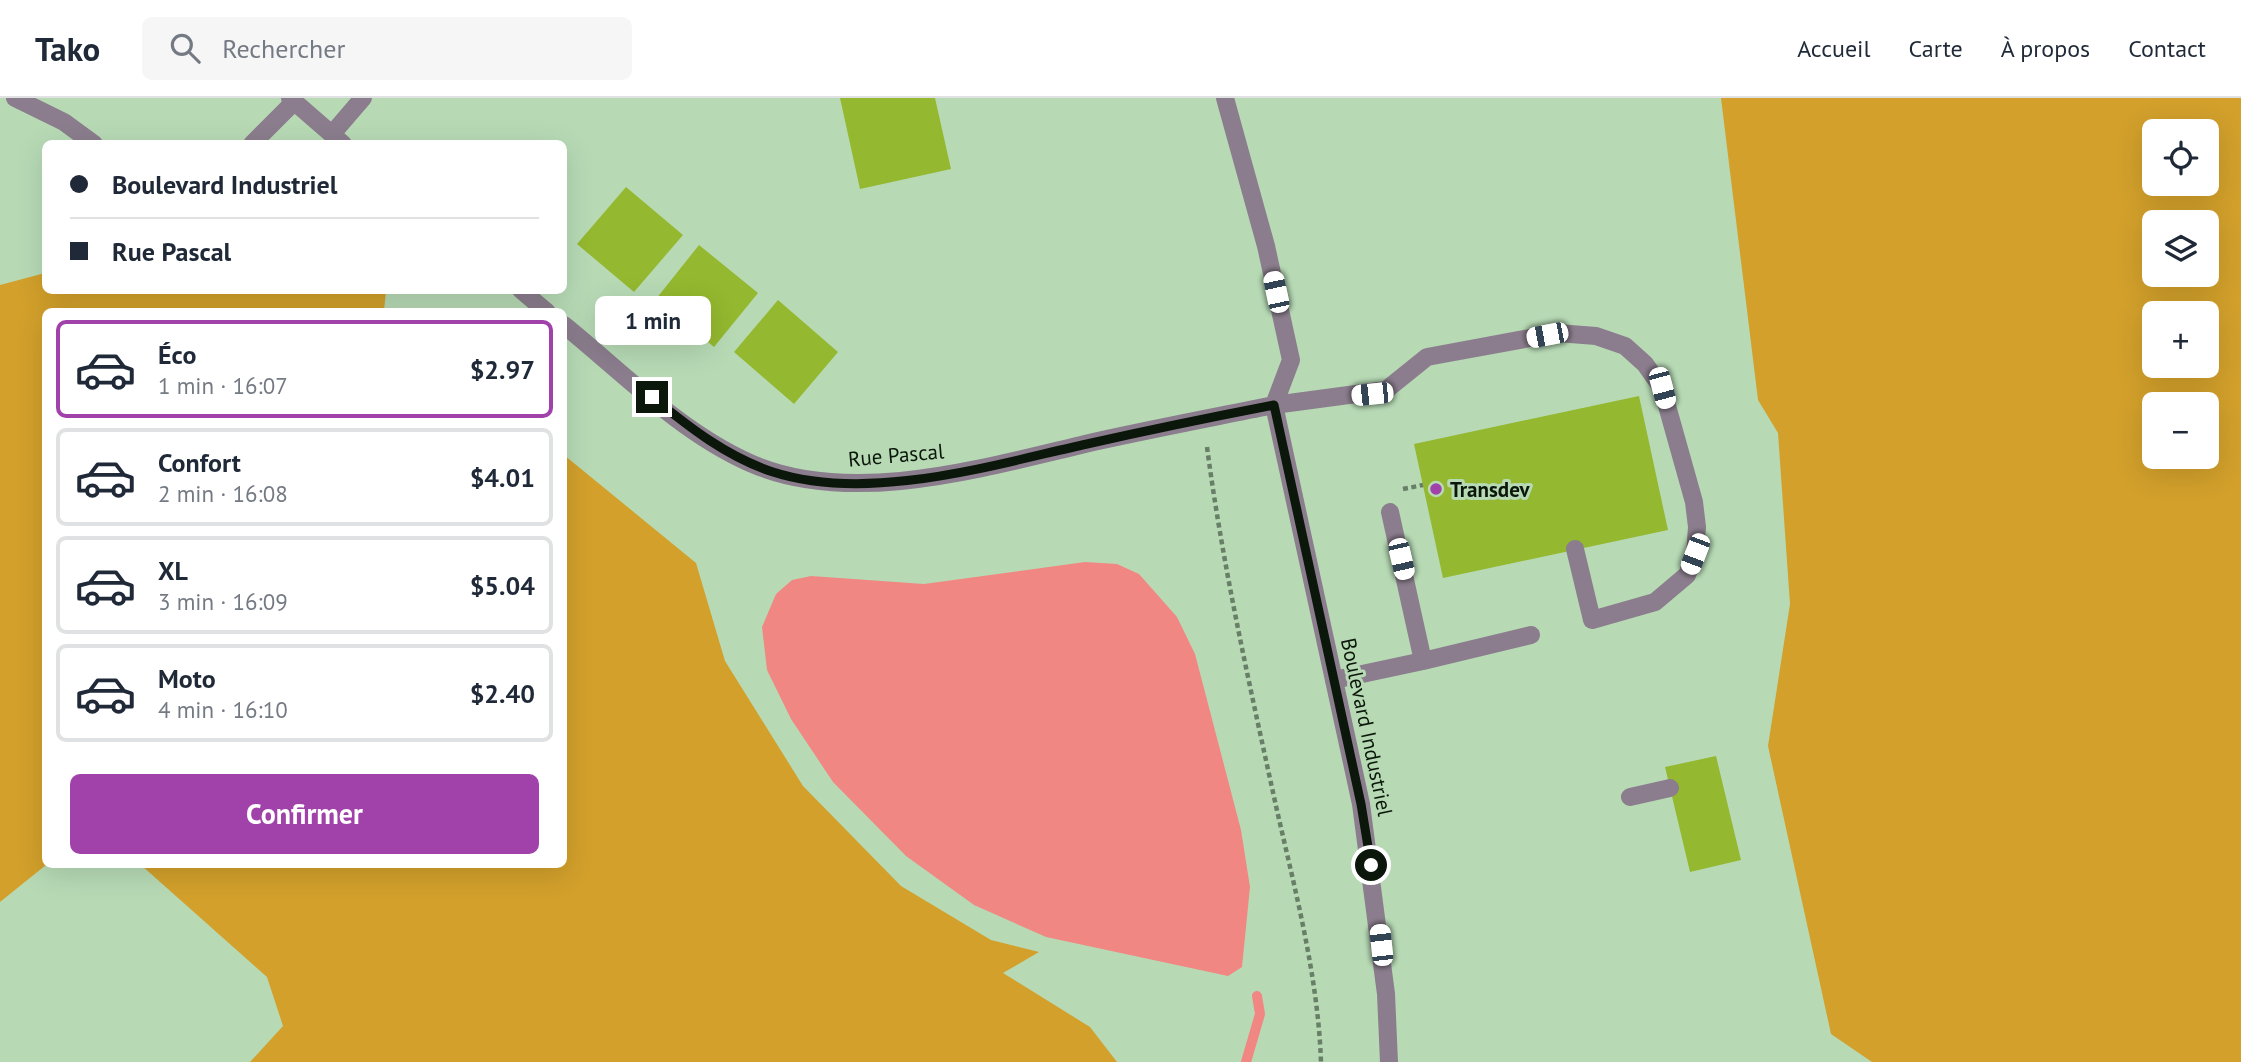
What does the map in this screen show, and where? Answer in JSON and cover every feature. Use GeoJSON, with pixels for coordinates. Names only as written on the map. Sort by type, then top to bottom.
{"type":"FeatureCollection","features":[{"type":"Feature","properties":{"kind":"street"},"geometry":{"type":"LineString","coordinates":[[15,98],[64,122],[89,140]]}},
{"type":"Feature","properties":{"kind":"street"},"geometry":{"type":"LineString","coordinates":[[256,140],[292,100],[337,139],[363,98]]}},
{"type":"Feature","properties":{"kind":"street"},"geometry":{"type":"LineString","coordinates":[[1225,98],[1266,246],[1291,360],[1274,405]]}},
{"type":"Feature","properties":{"kind":"street"},"geometry":{"type":"LineString","coordinates":[[526,294],[542,308]]}},
{"type":"Feature","properties":{"kind":"street","name":"Rue Pascal"},"geometry":{"type":"LineString","coordinates":[[567,327],[693,430],[724,450],[774,473],[816,481],[867,482],[963,472],[1175,424],[1274,405],[1386,390],[1427,357],[1557,333],[1596,336],[1625,346],[1645,364],[1662,388],[1694,502],[1697,527],[1695,554],[1687,575],[1655,602],[1592,620],[1575,549]]}},
{"type":"Feature","properties":{"kind":"street","name":"Boulevard Industriel"},"geometry":{"type":"LineString","coordinates":[[1274,405],[1371,865],[1386,994],[1389,1062]]}},
{"type":"Feature","properties":{"kind":"street"},"geometry":{"type":"LineString","coordinates":[[1390,512],[1423,661]]}},
{"type":"Feature","properties":{"kind":"street"},"geometry":{"type":"LineString","coordinates":[[1334,680],[1531,635]]}},
{"type":"Feature","properties":{"kind":"street"},"geometry":{"type":"LineString","coordinates":[[1630,797],[1670,788]]}},
{"type":"Feature","properties":{"kind":"path"},"geometry":{"type":"LineString","coordinates":[[1210,469],[1240,644],[1303,934],[1320,1031],[1321,1062]]}},
{"type":"Feature","properties":{"kind":"shaded area"},"geometry":{"type":"Polygon","coordinates":[[[1721,98],[2241,98],[2241,1062],[1872,1062],[1831,1034],[1768,746],[1790,604],[1778,433],[1758,400],[1721,98]]]}},
{"type":"Feature","properties":{"kind":"shaded area"},"geometry":{"type":"Polygon","coordinates":[[[42,274],[42,294],[386,294],[384,308],[42,308],[42,868],[0,902],[0,285],[42,274]]]}},
{"type":"Feature","properties":{"kind":"shaded area"},"geometry":{"type":"Polygon","coordinates":[[[567,457],[696,563],[725,661],[803,786],[901,886],[991,940],[1039,952],[1003,973],[1090,1027],[1117,1062],[250,1062],[283,1026],[267,977],[144,868],[567,868],[567,457]]]}},
{"type":"Feature","properties":{"kind":"shaded area"},"geometry":{"type":"Polygon","coordinates":[[[1085,562],[1117,564],[1139,574],[1177,617],[1195,654],[1241,830],[1250,887],[1242,967],[1228,976],[1046,937],[974,905],[906,856],[833,782],[791,719],[767,670],[762,627],[776,594],[792,580],[811,576],[924,584],[1085,562]]]}},
{"type":"Feature","properties":{"kind":"building"},"geometry":{"type":"Polygon","coordinates":[[[840,98],[935,98],[951,169],[860,189],[840,98]]]}},
{"type":"Feature","properties":{"kind":"building"},"geometry":{"type":"Polygon","coordinates":[[[626,187],[683,235],[634,292],[577,244],[626,187]]]}},
{"type":"Feature","properties":{"kind":"building"},"geometry":{"type":"Polygon","coordinates":[[[699,245],[758,293],[714,347],[656,299],[699,245]]]}},
{"type":"Feature","properties":{"kind":"building"},"geometry":{"type":"Polygon","coordinates":[[[778,300],[838,352],[794,404],[734,352],[778,300]]]}},
{"type":"Feature","properties":{"kind":"building"},"geometry":{"type":"Polygon","coordinates":[[[1639,396],[1668,530],[1443,578],[1414,444],[1639,396]]]}},
{"type":"Feature","properties":{"kind":"building"},"geometry":{"type":"Polygon","coordinates":[[[1716,756],[1741,860],[1690,872],[1665,767],[1716,756]]]}},
{"type":"Feature","properties":{"kind":"waterway"},"geometry":{"type":"LineString","coordinates":[[1246,1062],[1260,1014],[1257,996]]}},
{"type":"Feature","properties":{"kind":"place","name":"Transdev"},"geometry":{"type":"Point","coordinates":[1436,489]}},
{"type":"Feature","properties":{"kind":"route"},"geometry":{"type":"LineString","coordinates":[[652,397],[693,430],[750,463],[774,473],[816,481],[843,482],[898,480],[963,472],[1175,424],[1274,405],[1361,804],[1371,865]]}}]}
